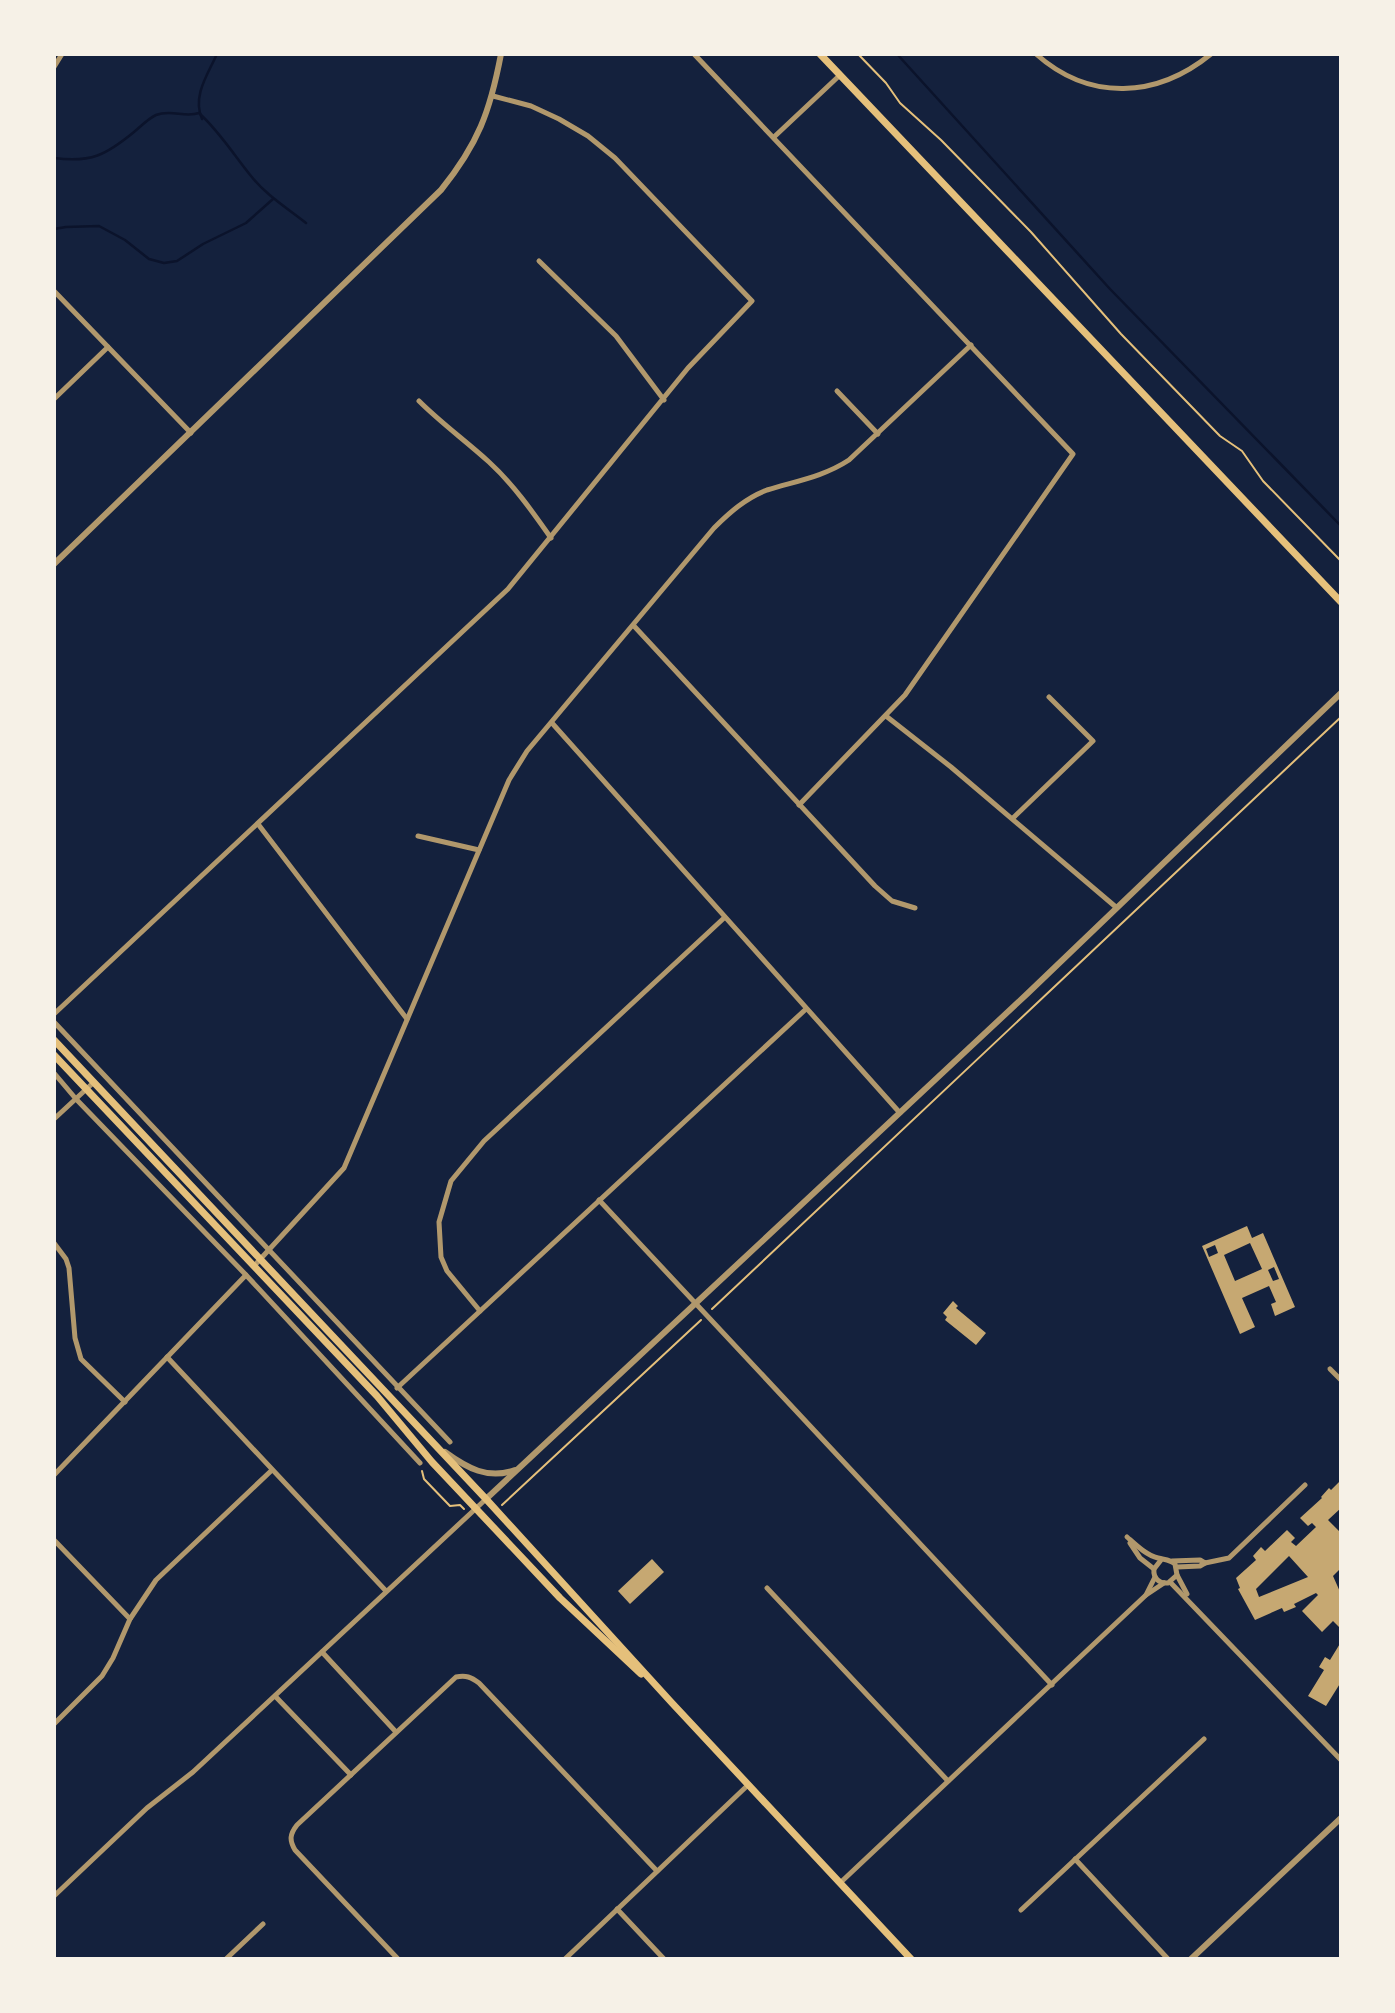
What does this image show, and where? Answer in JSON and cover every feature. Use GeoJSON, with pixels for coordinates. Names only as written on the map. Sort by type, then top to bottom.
{"type":"FeatureCollection","features":[{"type":"Feature","properties":{"kind":"main road"},"geometry":{"type":"LineString","coordinates":[[820,54],[1341,602]]}},
{"type":"Feature","properties":{"kind":"main road"},"geometry":{"type":"LineString","coordinates":[[54,1040],[486,1499],[911,1959]]}},
{"type":"Feature","properties":{"kind":"main road"},"geometry":{"type":"LineString","coordinates":[[54,1055],[377,1396],[432,1462],[560,1598],[672,1703]]}},
{"type":"Feature","properties":{"kind":"street"},"geometry":{"type":"LineString","coordinates":[[54,66],[62,54]]}},
{"type":"Feature","properties":{"kind":"street"},"geometry":{"type":"LineString","coordinates":[[54,564],[441,190],[462,164],[478,136],[493,96],[501,54]]}},
{"type":"Feature","properties":{"kind":"street"},"geometry":{"type":"LineString","coordinates":[[694,54],[1073,454],[918,678],[886,716],[799,805]]}},
{"type":"Feature","properties":{"kind":"street"},"geometry":{"type":"LineString","coordinates":[[1036,54],[1052,67],[1079,81],[1095,86],[1130,89],[1174,79],[1211,54]]}},
{"type":"Feature","properties":{"kind":"street"},"geometry":{"type":"LineString","coordinates":[[774,137],[840,75]]}},
{"type":"Feature","properties":{"kind":"street"},"geometry":{"type":"LineString","coordinates":[[54,1014],[499,597],[551,538],[688,368],[752,301],[615,158],[588,136],[531,106],[493,96]]}},
{"type":"Feature","properties":{"kind":"street"},"geometry":{"type":"LineString","coordinates":[[539,261],[616,336],[664,400]]}},
{"type":"Feature","properties":{"kind":"street"},"geometry":{"type":"LineString","coordinates":[[54,291],[191,433]]}},
{"type":"Feature","properties":{"kind":"street"},"geometry":{"type":"LineString","coordinates":[[254,1266],[344,1168],[516,765],[731,511],[767,491],[834,470],[849,460],[971,345]]}},
{"type":"Feature","properties":{"kind":"street"},"geometry":{"type":"LineString","coordinates":[[54,399],[108,347]]}},
{"type":"Feature","properties":{"kind":"street"},"geometry":{"type":"LineString","coordinates":[[837,391],[878,433]]}},
{"type":"Feature","properties":{"kind":"street"},"geometry":{"type":"LineString","coordinates":[[419,401],[438,421],[491,464],[513,487],[551,538]]}},
{"type":"Feature","properties":{"kind":"street"},"geometry":{"type":"LineString","coordinates":[[634,626],[883,894],[900,905],[915,908]]}},
{"type":"Feature","properties":{"kind":"street"},"geometry":{"type":"LineString","coordinates":[[54,1896],[146,1808],[194,1772],[900,1113],[1341,693]]}},
{"type":"Feature","properties":{"kind":"street"},"geometry":{"type":"LineString","coordinates":[[1013,818],[1093,741],[1049,697]]}},
{"type":"Feature","properties":{"kind":"street"},"geometry":{"type":"LineString","coordinates":[[886,716],[1013,818],[1117,908]]}},
{"type":"Feature","properties":{"kind":"street"},"geometry":{"type":"LineString","coordinates":[[552,723],[900,1113]]}},
{"type":"Feature","properties":{"kind":"street"},"geometry":{"type":"LineString","coordinates":[[258,824],[407,1019]]}},
{"type":"Feature","properties":{"kind":"street"},"geometry":{"type":"LineString","coordinates":[[418,836],[479,850]]}},
{"type":"Feature","properties":{"kind":"street"},"geometry":{"type":"LineString","coordinates":[[480,1311],[455,1283],[441,1257],[439,1222],[451,1181],[484,1141],[724,918]]}},
{"type":"Feature","properties":{"kind":"street"},"geometry":{"type":"LineString","coordinates":[[397,1388],[806,1009]]}},
{"type":"Feature","properties":{"kind":"street"},"geometry":{"type":"LineString","coordinates":[[54,1022],[450,1442]]}},
{"type":"Feature","properties":{"kind":"street"},"geometry":{"type":"LineString","coordinates":[[54,1073],[420,1463]]}},
{"type":"Feature","properties":{"kind":"street"},"geometry":{"type":"LineString","coordinates":[[54,1119],[94,1082]]}},
{"type":"Feature","properties":{"kind":"street"},"geometry":{"type":"LineString","coordinates":[[599,1200],[1052,1685]]}},
{"type":"Feature","properties":{"kind":"street"},"geometry":{"type":"LineString","coordinates":[[54,1243],[69,1268],[75,1338],[81,1359],[125,1402]]}},
{"type":"Feature","properties":{"kind":"street"},"geometry":{"type":"LineString","coordinates":[[54,1475],[246,1275]]}},
{"type":"Feature","properties":{"kind":"street"},"geometry":{"type":"LineString","coordinates":[[167,1357],[386,1591]]}},
{"type":"Feature","properties":{"kind":"street"},"geometry":{"type":"LineString","coordinates":[[1330,1369],[1341,1380]]}},
{"type":"Feature","properties":{"kind":"street"},"geometry":{"type":"LineString","coordinates":[[367,1405],[377,1396]]}},
{"type":"Feature","properties":{"kind":"street"},"geometry":{"type":"LineString","coordinates":[[415,1425],[446,1452],[470,1468],[496,1474],[520,1467]]}},
{"type":"Feature","properties":{"kind":"street"},"geometry":{"type":"LineString","coordinates":[[54,1724],[102,1676],[142,1597],[156,1580],[272,1470]]}},
{"type":"Feature","properties":{"kind":"street"},"geometry":{"type":"LineString","coordinates":[[1177,1567],[1199,1566],[1229,1558],[1305,1485]]}},
{"type":"Feature","properties":{"kind":"street"},"geometry":{"type":"LineString","coordinates":[[1146,1595],[1155,1577],[1154,1569],[1140,1558],[1127,1537],[1145,1552],[1161,1560],[1200,1560],[1205,1563]]}},
{"type":"Feature","properties":{"kind":"street"},"geometry":{"type":"LineString","coordinates":[[54,1540],[130,1619]]}},
{"type":"Feature","properties":{"kind":"street"},"geometry":{"type":"LineString","coordinates":[[1154,1569],[1161,1560]]}},
{"type":"Feature","properties":{"kind":"street"},"geometry":{"type":"LineString","coordinates":[[1172,1561],[1190,1600]]}},
{"type":"Feature","properties":{"kind":"street"},"geometry":{"type":"LineString","coordinates":[[840,1883],[1146,1595],[1177,1575]]}},
{"type":"Feature","properties":{"kind":"street"},"geometry":{"type":"LineString","coordinates":[[1155,1577],[1190,1600],[1341,1759]]}},
{"type":"Feature","properties":{"kind":"street"},"geometry":{"type":"LineString","coordinates":[[767,1588],[948,1782]]}},
{"type":"Feature","properties":{"kind":"street"},"geometry":{"type":"LineString","coordinates":[[322,1652],[396,1731]]}},
{"type":"Feature","properties":{"kind":"street"},"geometry":{"type":"LineString","coordinates":[[398,1959],[291,1843],[292,1831],[450,1682],[464,1675],[471,1677],[657,1871]]}},
{"type":"Feature","properties":{"kind":"street"},"geometry":{"type":"LineString","coordinates":[[275,1696],[351,1775]]}},
{"type":"Feature","properties":{"kind":"street"},"geometry":{"type":"LineString","coordinates":[[1021,1910],[1204,1739]]}},
{"type":"Feature","properties":{"kind":"street"},"geometry":{"type":"LineString","coordinates":[[565,1959],[748,1784]]}},
{"type":"Feature","properties":{"kind":"street"},"geometry":{"type":"LineString","coordinates":[[1191,1959],[1341,1818]]}},
{"type":"Feature","properties":{"kind":"street"},"geometry":{"type":"LineString","coordinates":[[1075,1859],[1168,1959]]}},
{"type":"Feature","properties":{"kind":"street"},"geometry":{"type":"LineString","coordinates":[[617,1909],[664,1959]]}},
{"type":"Feature","properties":{"kind":"street"},"geometry":{"type":"LineString","coordinates":[[226,1959],[263,1924]]}},
{"type":"Feature","properties":{"kind":"path"},"geometry":{"type":"LineString","coordinates":[[858,54],[886,83],[900,103],[941,140],[1031,232],[1121,334],[1220,436],[1242,451],[1263,481],[1341,561]]}},
{"type":"Feature","properties":{"kind":"path"},"geometry":{"type":"LineString","coordinates":[[714,1307],[1341,717]]}},
{"type":"Feature","properties":{"kind":"path"},"geometry":{"type":"LineString","coordinates":[[506,1501],[698,1323]]}},
{"type":"Feature","properties":{"kind":"path"},"geometry":{"type":"LineString","coordinates":[[420,1463],[424,1479],[450,1506],[460,1505]]}},
{"type":"Feature","properties":{"kind":"building"},"geometry":{"type":"Polygon","coordinates":[[[1247,1226],[1252,1238],[1263,1233],[1295,1307],[1275,1316],[1271,1304],[1276,1302],[1269,1286],[1242,1298],[1255,1327],[1240,1334],[1202,1246],[1247,1226]],[[1250,1243],[1224,1255],[1235,1281],[1262,1269],[1250,1243]],[[1215,1245],[1206,1249],[1209,1257],[1218,1253],[1215,1245]],[[1274,1267],[1268,1270],[1273,1281],[1279,1279],[1274,1267]]]}},
{"type":"Feature","properties":{"kind":"building"},"geometry":{"type":"Polygon","coordinates":[[[953,1301],[958,1306],[956,1308],[986,1333],[976,1345],[945,1320],[947,1317],[943,1313],[953,1301]]]}},
{"type":"Feature","properties":{"kind":"building"},"geometry":{"type":"Polygon","coordinates":[[[1341,1480],[1341,1508],[1328,1520],[1341,1533],[1341,1568],[1333,1576],[1341,1594],[1341,1629],[1333,1621],[1322,1632],[1302,1611],[1318,1595],[1316,1593],[1294,1604],[1296,1607],[1284,1612],[1282,1608],[1255,1620],[1238,1589],[1240,1588],[1236,1578],[1256,1560],[1253,1556],[1261,1547],[1265,1551],[1287,1530],[1295,1538],[1291,1542],[1296,1546],[1316,1527],[1312,1523],[1308,1526],[1300,1518],[1329,1488],[1331,1490],[1341,1480]],[[1289,1556],[1256,1589],[1259,1597],[1308,1577],[1289,1556]]]}},
{"type":"Feature","properties":{"kind":"building"},"geometry":{"type":"Polygon","coordinates":[[[652,1559],[664,1572],[630,1604],[618,1591],[652,1559]]]}},
{"type":"Feature","properties":{"kind":"building"},"geometry":{"type":"Polygon","coordinates":[[[1341,1642],[1341,1682],[1326,1706],[1308,1696],[1324,1670],[1319,1667],[1325,1657],[1330,1660],[1341,1642]]]}},
{"type":"Feature","properties":{"kind":"waterway"},"geometry":{"type":"LineString","coordinates":[[202,119],[199,110],[200,94],[217,54]]}},
{"type":"Feature","properties":{"kind":"waterway"},"geometry":{"type":"LineString","coordinates":[[897,54],[1110,289],[1341,526]]}},
{"type":"Feature","properties":{"kind":"waterway"},"geometry":{"type":"LineString","coordinates":[[54,158],[78,159],[97,156],[156,115],[199,113],[220,135],[257,183],[306,223]]}},
{"type":"Feature","properties":{"kind":"waterway"},"geometry":{"type":"LineString","coordinates":[[54,229],[99,226],[125,240],[149,259],[164,263],[177,261],[203,244],[246,223],[273,199]]}}]}
